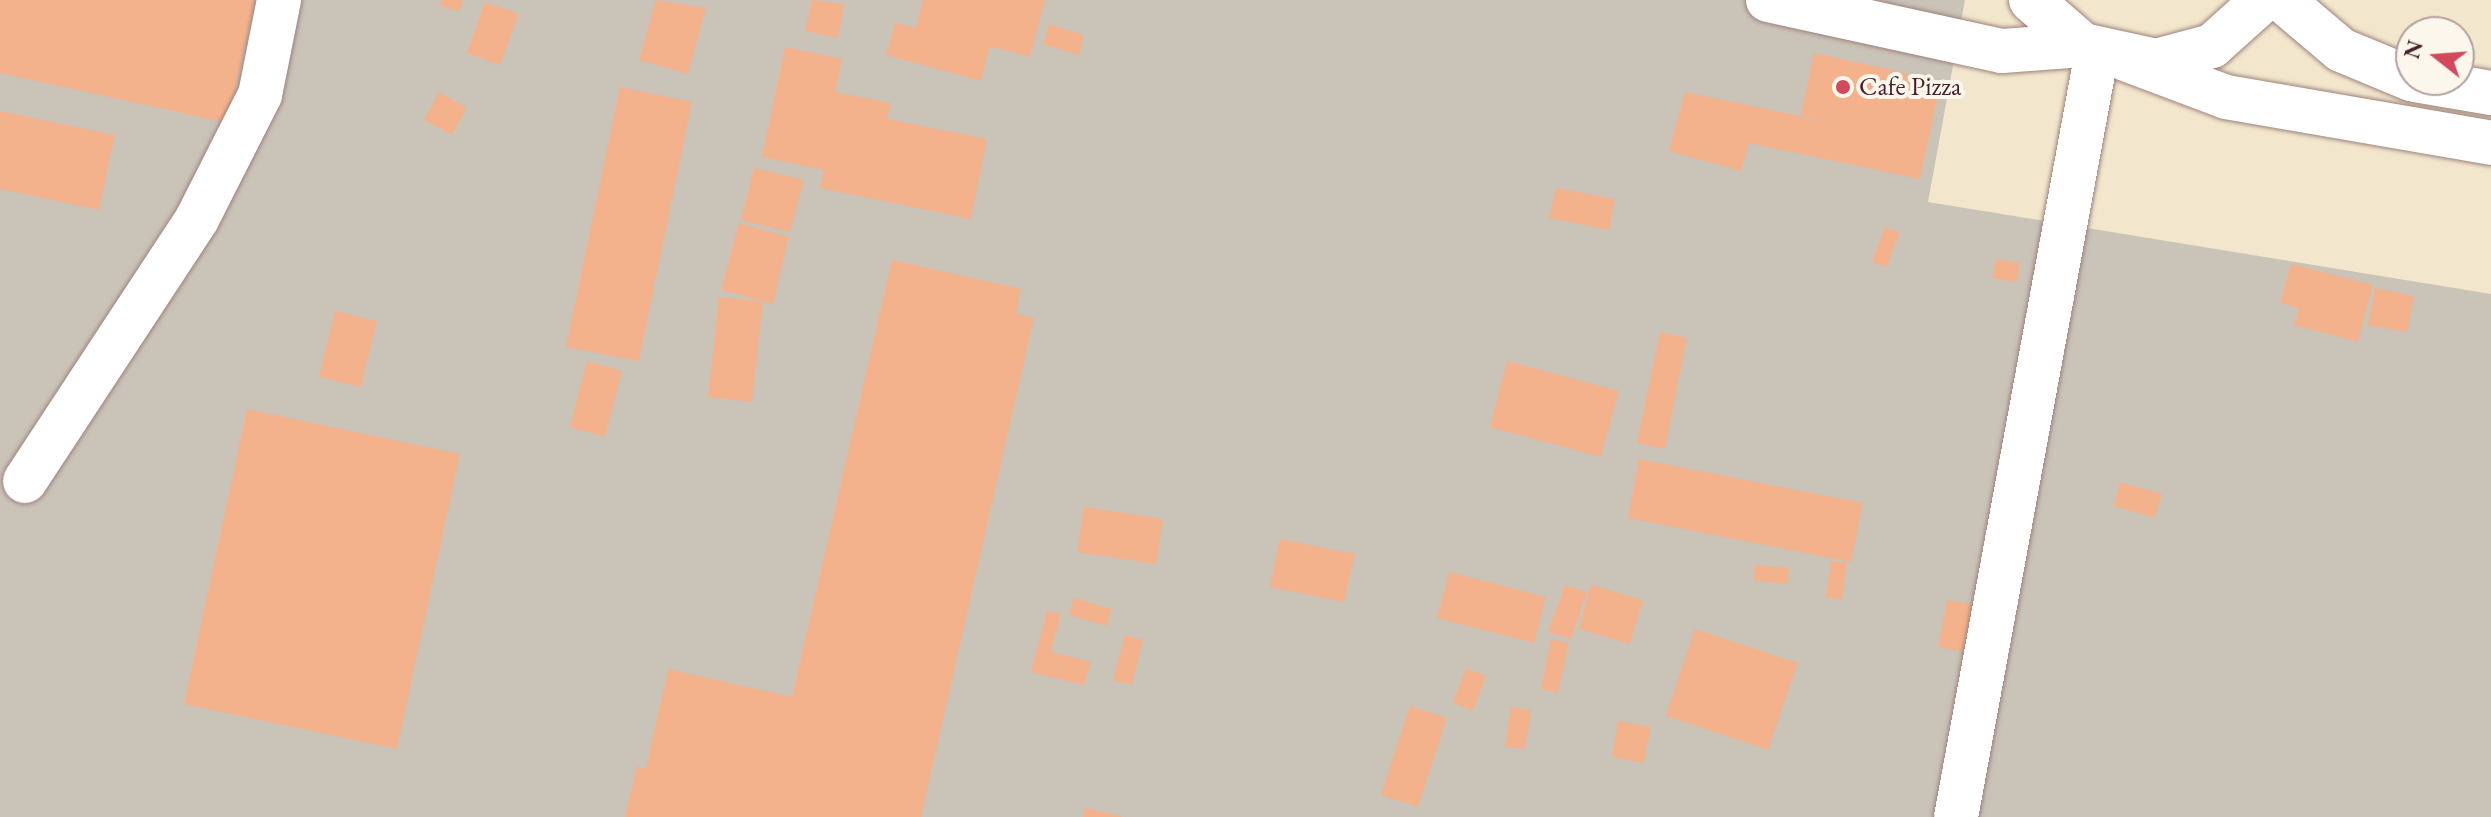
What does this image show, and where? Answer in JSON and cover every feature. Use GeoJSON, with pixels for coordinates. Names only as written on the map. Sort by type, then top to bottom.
{"type":"FeatureCollection","features":[{"type":"Feature","properties":{"kind":"main road"},"geometry":{"type":"LineString","coordinates":[[25,481],[197,219],[260,95],[279,0]]}},
{"type":"Feature","properties":{"kind":"main road"},"geometry":{"type":"LineString","coordinates":[[1768,0],[2002,51],[2102,52],[2156,61],[2212,46],[2263,0]]}},
{"type":"Feature","properties":{"kind":"main road"},"geometry":{"type":"LineString","coordinates":[[2031,0],[2102,52],[2226,97],[2491,143]]}},
{"type":"Feature","properties":{"kind":"main road"},"geometry":{"type":"LineString","coordinates":[[2282,0],[2341,50],[2395,72]]}},
{"type":"Feature","properties":{"kind":"main road"},"geometry":{"type":"LineString","coordinates":[[1956,817],[2102,52]]}},
{"type":"Feature","properties":{"kind":"shaded area"},"geometry":{"type":"Polygon","coordinates":[[[0,0],[1965,0],[1928,202],[2491,294],[2491,817],[0,817],[0,0]]]}},
{"type":"Feature","properties":{"kind":"building"},"geometry":{"type":"Polygon","coordinates":[[[0,0],[255,0],[228,123],[0,73],[0,0]]]}},
{"type":"Feature","properties":{"kind":"building"},"geometry":{"type":"Polygon","coordinates":[[[441,0],[463,0],[460,11],[440,6],[441,0]]]}},
{"type":"Feature","properties":{"kind":"building"},"geometry":{"type":"Polygon","coordinates":[[[656,0],[706,8],[688,74],[639,60],[656,0]]]}},
{"type":"Feature","properties":{"kind":"building"},"geometry":{"type":"Polygon","coordinates":[[[812,0],[844,4],[838,38],[805,31],[812,0]]]}},
{"type":"Feature","properties":{"kind":"building"},"geometry":{"type":"Polygon","coordinates":[[[923,0],[1045,0],[1030,57],[990,46],[981,81],[886,55],[895,23],[916,28],[923,0]]]}},
{"type":"Feature","properties":{"kind":"building"},"geometry":{"type":"Polygon","coordinates":[[[485,2],[519,14],[500,65],[467,53],[485,2]]]}},
{"type":"Feature","properties":{"kind":"building"},"geometry":{"type":"Polygon","coordinates":[[[1049,24],[1084,35],[1079,55],[1043,44],[1049,24]]]}},
{"type":"Feature","properties":{"kind":"building"},"geometry":{"type":"Polygon","coordinates":[[[785,47],[842,59],[835,92],[891,103],[887,119],[987,139],[971,219],[820,188],[824,170],[762,157],[785,47]]]}},
{"type":"Feature","properties":{"kind":"building"},"geometry":{"type":"Polygon","coordinates":[[[1814,53],[1941,81],[1920,179],[1749,143],[1741,171],[1669,151],[1685,92],[1844,125],[1801,115],[1814,53]]]}},
{"type":"Feature","properties":{"kind":"building"},"geometry":{"type":"Polygon","coordinates":[[[620,87],[692,102],[639,361],[566,347],[620,87]]]}},
{"type":"Feature","properties":{"kind":"building"},"geometry":{"type":"Polygon","coordinates":[[[439,92],[467,108],[452,135],[424,120],[439,92]]]}},
{"type":"Feature","properties":{"kind":"building"},"geometry":{"type":"Polygon","coordinates":[[[0,111],[115,135],[99,210],[0,189],[0,111]]]}},
{"type":"Feature","properties":{"kind":"building"},"geometry":{"type":"Polygon","coordinates":[[[754,168],[804,180],[790,232],[741,220],[754,168]]]}},
{"type":"Feature","properties":{"kind":"building"},"geometry":{"type":"Polygon","coordinates":[[[1556,188],[1615,199],[1609,230],[1549,218],[1556,188]]]}},
{"type":"Feature","properties":{"kind":"building"},"geometry":{"type":"Polygon","coordinates":[[[739,223],[789,237],[773,304],[721,290],[739,223]]]}},
{"type":"Feature","properties":{"kind":"building"},"geometry":{"type":"Polygon","coordinates":[[[1885,227],[1900,232],[1887,267],[1872,262],[1885,227]]]}},
{"type":"Feature","properties":{"kind":"building"},"geometry":{"type":"Polygon","coordinates":[[[1996,259],[2020,263],[2017,282],[1992,278],[1996,259]]]}},
{"type":"Feature","properties":{"kind":"building"},"geometry":{"type":"Polygon","coordinates":[[[892,260],[1021,289],[1016,314],[1034,318],[921,817],[625,817],[637,766],[646,769],[668,669],[792,697],[892,260]]]}},
{"type":"Feature","properties":{"kind":"building"},"geometry":{"type":"Polygon","coordinates":[[[2291,264],[2373,285],[2358,342],[2294,325],[2299,308],[2280,303],[2291,264]]]}},
{"type":"Feature","properties":{"kind":"building"},"geometry":{"type":"Polygon","coordinates":[[[2375,288],[2414,296],[2407,332],[2368,325],[2375,288]]]}},
{"type":"Feature","properties":{"kind":"building"},"geometry":{"type":"Polygon","coordinates":[[[719,297],[763,302],[752,402],[708,397],[719,297]]]}},
{"type":"Feature","properties":{"kind":"building"},"geometry":{"type":"Polygon","coordinates":[[[335,311],[377,321],[361,387],[319,377],[335,311]]]}},
{"type":"Feature","properties":{"kind":"building"},"geometry":{"type":"Polygon","coordinates":[[[1660,332],[1687,338],[1665,449],[1637,443],[1660,332]]]}},
{"type":"Feature","properties":{"kind":"building"},"geometry":{"type":"Polygon","coordinates":[[[587,361],[622,371],[605,437],[570,427],[587,361]]]}},
{"type":"Feature","properties":{"kind":"building"},"geometry":{"type":"Polygon","coordinates":[[[1507,361],[1619,391],[1601,457],[1490,427],[1507,361]]]}},
{"type":"Feature","properties":{"kind":"building"},"geometry":{"type":"Polygon","coordinates":[[[247,409],[460,454],[397,749],[184,704],[247,409]]]}},
{"type":"Feature","properties":{"kind":"building"},"geometry":{"type":"Polygon","coordinates":[[[1639,459],[1863,503],[1851,562],[1628,518],[1639,459]]]}},
{"type":"Feature","properties":{"kind":"building"},"geometry":{"type":"Polygon","coordinates":[[[2120,482],[2162,494],[2155,518],[2114,506],[2120,482]]]}},
{"type":"Feature","properties":{"kind":"building"},"geometry":{"type":"Polygon","coordinates":[[[1084,507],[1163,519],[1156,564],[1077,552],[1084,507]]]}},
{"type":"Feature","properties":{"kind":"building"},"geometry":{"type":"Polygon","coordinates":[[[1280,539],[1355,554],[1344,602],[1270,587],[1280,539]]]}},
{"type":"Feature","properties":{"kind":"building"},"geometry":{"type":"Polygon","coordinates":[[[1831,561],[1847,563],[1842,600],[1826,597],[1831,561]]]}},
{"type":"Feature","properties":{"kind":"building"},"geometry":{"type":"Polygon","coordinates":[[[1755,565],[1789,568],[1787,584],[1753,580],[1755,565]]]}},
{"type":"Feature","properties":{"kind":"building"},"geometry":{"type":"Polygon","coordinates":[[[1449,572],[1546,597],[1534,643],[1437,618],[1449,572]]]}},
{"type":"Feature","properties":{"kind":"building"},"geometry":{"type":"Polygon","coordinates":[[[1565,585],[1587,592],[1571,639],[1548,632],[1565,585]]]}},
{"type":"Feature","properties":{"kind":"building"},"geometry":{"type":"Polygon","coordinates":[[[1591,585],[1643,600],[1630,644],[1579,629],[1591,585]]]}},
{"type":"Feature","properties":{"kind":"building"},"geometry":{"type":"Polygon","coordinates":[[[1074,598],[1112,609],[1107,626],[1069,615],[1074,598]]]}},
{"type":"Feature","properties":{"kind":"building"},"geometry":{"type":"Polygon","coordinates":[[[1947,600],[1986,607],[1977,654],[1938,647],[1947,600]]]}},
{"type":"Feature","properties":{"kind":"building"},"geometry":{"type":"Polygon","coordinates":[[[1047,611],[1061,614],[1051,652],[1091,662],[1084,685],[1031,672],[1047,611]]]}},
{"type":"Feature","properties":{"kind":"building"},"geometry":{"type":"Polygon","coordinates":[[[1695,629],[1798,663],[1768,750],[1666,716],[1695,629]]]}},
{"type":"Feature","properties":{"kind":"building"},"geometry":{"type":"Polygon","coordinates":[[[1125,635],[1143,640],[1132,685],[1113,680],[1125,635]]]}},
{"type":"Feature","properties":{"kind":"building"},"geometry":{"type":"Polygon","coordinates":[[[1551,639],[1569,643],[1558,693],[1541,689],[1551,639]]]}},
{"type":"Feature","properties":{"kind":"building"},"geometry":{"type":"Polygon","coordinates":[[[1466,668],[1486,676],[1473,711],[1453,703],[1466,668]]]}},
{"type":"Feature","properties":{"kind":"building"},"geometry":{"type":"Polygon","coordinates":[[[1410,706],[1447,718],[1418,807],[1381,795],[1410,706]]]}},
{"type":"Feature","properties":{"kind":"building"},"geometry":{"type":"Polygon","coordinates":[[[1511,707],[1531,710],[1525,749],[1505,747],[1511,707]]]}},
{"type":"Feature","properties":{"kind":"building"},"geometry":{"type":"Polygon","coordinates":[[[1618,721],[1651,727],[1644,763],[1612,757],[1618,721]]]}},
{"type":"Feature","properties":{"kind":"building"},"geometry":{"type":"Polygon","coordinates":[[[1085,808],[1121,816],[1121,817],[1083,817],[1085,808]]]}},
{"type":"Feature","properties":{"kind":"place","name":"Cafe Pizza"},"geometry":{"type":"Point","coordinates":[1843,87]}}]}
